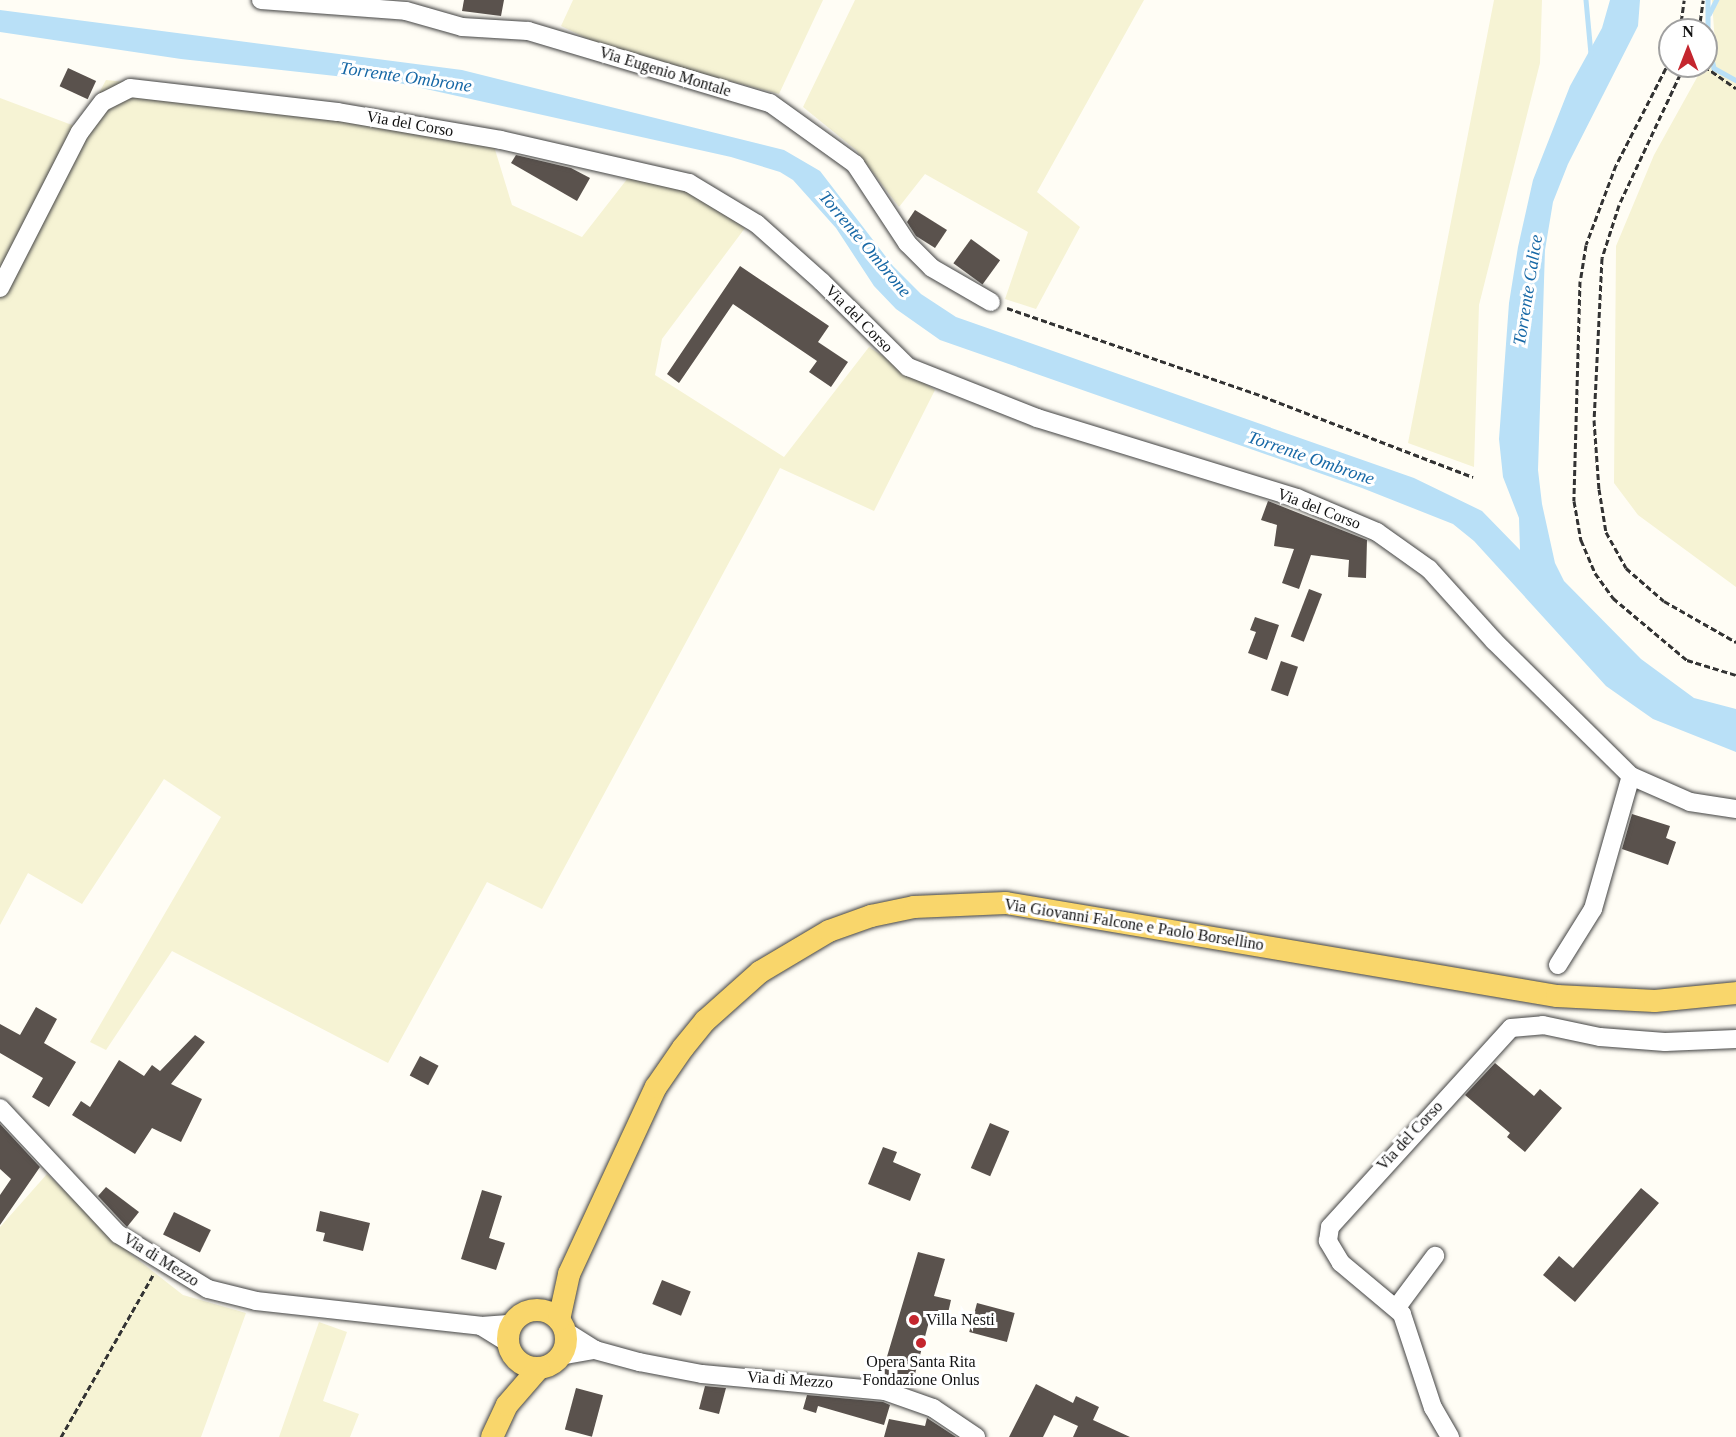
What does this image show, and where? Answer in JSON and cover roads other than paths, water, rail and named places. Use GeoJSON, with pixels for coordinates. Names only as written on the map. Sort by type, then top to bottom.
{"type":"FeatureCollection","features":[{"type":"Feature","properties":{"kind":"main road","name":"Via Giovanni Falcone e Paolo Borsellino"},"geometry":{"type":"LineString","coordinates":[[562,1326],[569,1274],[656,1087],[705,1021],[753,978],[791,950],[829,931],[871,916],[914,907],[1006,903],[1557,996],[1654,1001],[1736,993]]}},
{"type":"Feature","properties":{"kind":"main road","name":"Via Giovanni Falcone e Paolo Borsellino"},"geometry":{"type":"LineString","coordinates":[[535,1310],[569,1274]]}},
{"type":"Feature","properties":{"kind":"main road"},"geometry":{"type":"LineString","coordinates":[[492,1437],[507,1405],[539,1368],[560,1356],[562,1326],[535,1310],[526,1312],[512,1341],[507,1405]]}},
{"type":"Feature","properties":{"kind":"main road"},"geometry":{"type":"LineString","coordinates":[[512,1341],[526,1365],[539,1368]]}},
{"type":"Feature","properties":{"kind":"street","name":"Via Eugenio Montale"},"geometry":{"type":"LineString","coordinates":[[261,0],[406,11],[462,27],[528,31],[770,103],[855,164],[907,243],[932,268],[991,302]]}},
{"type":"Feature","properties":{"kind":"street","name":"Via del Corso"},"geometry":{"type":"LineString","coordinates":[[0,288],[80,132],[103,102],[130,88],[338,112],[489,138],[689,183],[757,224],[822,282],[908,367],[1037,418],[1297,498],[1345,516],[1409,552],[1631,776],[1690,802],[1736,809]]}},
{"type":"Feature","properties":{"kind":"street"},"geometry":{"type":"LineString","coordinates":[[1558,965],[1593,909],[1631,776]]}},
{"type":"Feature","properties":{"kind":"street","name":"Via del Corso"},"geometry":{"type":"LineString","coordinates":[[1450,1437],[1438,1422],[1407,1323],[1397,1307],[1341,1263],[1332,1252],[1328,1234],[1354,1197],[1506,1032],[1518,1025],[1532,1025],[1626,1040],[1736,1040]]}},
{"type":"Feature","properties":{"kind":"street","name":"Via di Mezzo"},"geometry":{"type":"LineString","coordinates":[[0,1107],[118,1234],[159,1263],[208,1289],[239,1298],[482,1326],[512,1341]]}},
{"type":"Feature","properties":{"kind":"street"},"geometry":{"type":"LineString","coordinates":[[1397,1307],[1435,1256]]}},
{"type":"Feature","properties":{"kind":"street"},"geometry":{"type":"LineString","coordinates":[[562,1326],[595,1350]]}},
{"type":"Feature","properties":{"kind":"street"},"geometry":{"type":"LineString","coordinates":[[560,1356],[595,1350]]}},
{"type":"Feature","properties":{"kind":"street","name":"Via di Mezzo"},"geometry":{"type":"LineString","coordinates":[[595,1350],[702,1374],[885,1391],[933,1408],[976,1437]]}},
{"type":"Feature","properties":{"kind":"water"},"geometry":{"type":"Polygon","coordinates":[[[1610,0],[1640,0],[1638,26],[1568,164],[1553,202],[1545,250],[1538,470],[1542,504],[1555,563],[1564,581],[1641,659],[1694,698],[1736,709],[1736,752],[1653,719],[1606,686],[1474,541],[1453,524],[1362,488],[940,340],[896,309],[874,286],[836,228],[793,180],[780,172],[731,157],[399,83],[181,59],[0,32],[0,10],[462,70],[784,150],[820,171],[893,266],[921,294],[956,317],[1414,478],[1482,511],[1520,550],[1519,518],[1503,477],[1499,439],[1509,303],[1518,247],[1533,180],[1570,86],[1602,28],[1610,0]]]}},
{"type":"Feature","properties":{"kind":"waterway"},"geometry":{"type":"LineString","coordinates":[[1586,0],[1591,54]]}},
{"type":"Feature","properties":{"kind":"waterway"},"geometry":{"type":"LineString","coordinates":[[1708,0],[1708,42],[1714,68],[1736,80]]}},
{"type":"Feature","properties":{"kind":"waterway"},"geometry":{"type":"LineString","coordinates":[[1709,14],[1716,0]]}},
{"type":"Feature","properties":{"kind":"place","name":"Villa Nesti"},"geometry":{"type":"Point","coordinates":[914,1320]}},
{"type":"Feature","properties":{"kind":"place","name":"Opera Santa Rita Fondazione Onlus"},"geometry":{"type":"Point","coordinates":[921,1343]}},
{"type":"Feature","properties":{"kind":"water label","name":"Torrente Ombrone"},"geometry":{"type":"Point","coordinates":[406,77]}},
{"type":"Feature","properties":{"kind":"water label","name":"Torrente Ombrone"},"geometry":{"type":"Point","coordinates":[865,244]}},
{"type":"Feature","properties":{"kind":"water label","name":"Torrente Calice"},"geometry":{"type":"Point","coordinates":[1528,290]}},
{"type":"Feature","properties":{"kind":"water label","name":"Torrente Ombrone"},"geometry":{"type":"Point","coordinates":[1311,458]}}]}
